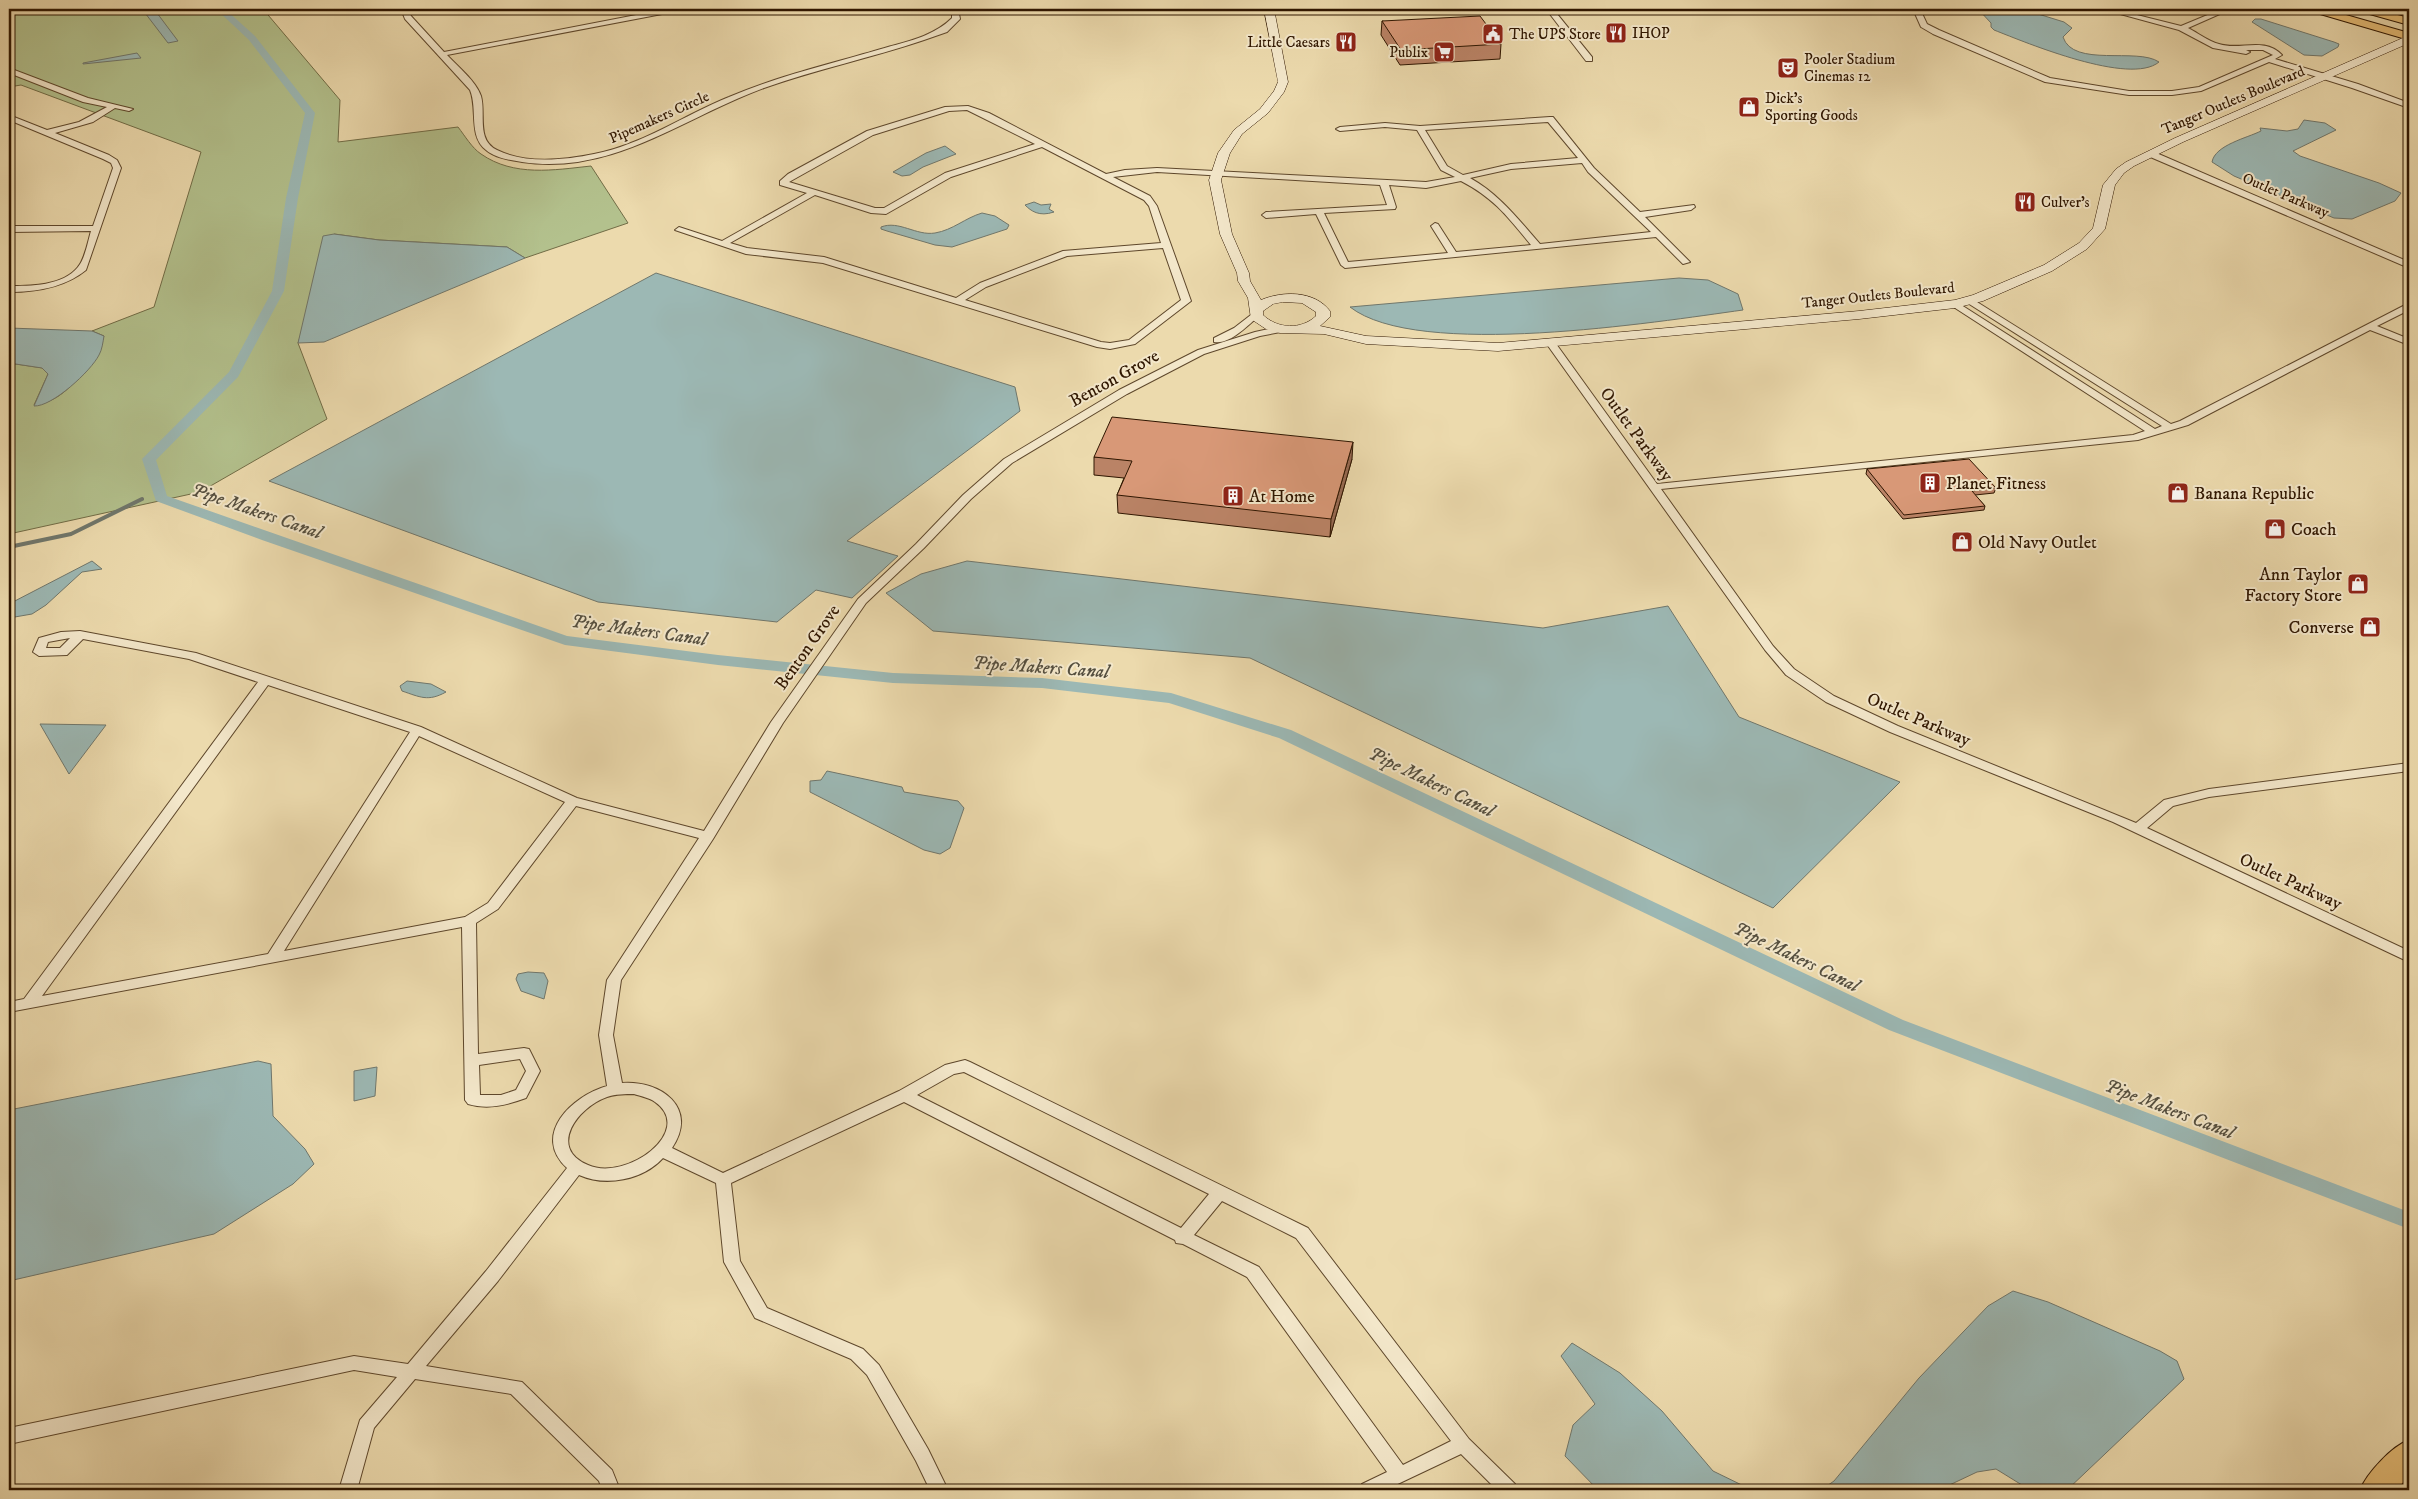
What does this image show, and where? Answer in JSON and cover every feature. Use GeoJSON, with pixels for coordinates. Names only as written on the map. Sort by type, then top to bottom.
{"type":"FeatureCollection","features":[{"type":"Feature","properties":{"kind":"highway"},"geometry":{"type":"LineString","coordinates":[[2376,1490],[2409,1454]]}},
{"type":"Feature","properties":{"kind":"main road"},"geometry":{"type":"LineString","coordinates":[[2314,9],[2409,38]]}},
{"type":"Feature","properties":{"kind":"main road"},"geometry":{"type":"LineString","coordinates":[[2363,9],[2409,21]]}},
{"type":"Feature","properties":{"kind":"street","name":"Pipemakers Circle"},"geometry":{"type":"LineString","coordinates":[[405,9],[408,17],[474,89],[478,97],[479,136],[489,149],[500,154],[529,160],[560,161],[589,159],[626,149],[760,86],[936,34],[953,23],[956,19],[955,9]]}},
{"type":"Feature","properties":{"kind":"street"},"geometry":{"type":"LineString","coordinates":[[442,54],[662,12],[835,9]]}},
{"type":"Feature","properties":{"kind":"street"},"geometry":{"type":"LineString","coordinates":[[1269,9],[1283,82],[1279,92],[1264,111],[1238,132],[1224,153],[1216,176],[1226,234],[1243,273],[1244,281],[1254,298],[1256,312],[1261,322],[1290,329],[1311,328],[1366,340],[1382,340]]}},
{"type":"Feature","properties":{"kind":"street"},"geometry":{"type":"LineString","coordinates":[[1548,9],[1589,60]]}},
{"type":"Feature","properties":{"kind":"street"},"geometry":{"type":"LineString","coordinates":[[1917,9],[1924,25],[1936,32],[2048,80],[2098,90],[2128,93],[2187,92],[2201,89],[2273,58]]}},
{"type":"Feature","properties":{"kind":"street"},"geometry":{"type":"LineString","coordinates":[[2105,9],[2182,28],[2204,38],[2210,44],[2242,49],[2273,58],[2409,102]]}},
{"type":"Feature","properties":{"kind":"street"},"geometry":{"type":"LineString","coordinates":[[2120,13],[2131,9]]}},
{"type":"Feature","properties":{"kind":"street"},"geometry":{"type":"LineString","coordinates":[[2182,28],[2228,9]]}},
{"type":"Feature","properties":{"kind":"street","name":"Tanger Outlets Boulevard"},"geometry":{"type":"LineString","coordinates":[[1382,340],[1464,346],[1550,344],[1859,316],[1955,304],[1990,294],[2048,268],[2083,246],[2098,229],[2106,192],[2114,177],[2130,164],[2330,76],[2409,38]]}},
{"type":"Feature","properties":{"kind":"street"},"geometry":{"type":"LineString","coordinates":[[9,70],[81,98],[112,107],[129,109]]}},
{"type":"Feature","properties":{"kind":"street"},"geometry":{"type":"LineString","coordinates":[[2330,76],[2409,106]]}},
{"type":"Feature","properties":{"kind":"street"},"geometry":{"type":"LineString","coordinates":[[47,132],[94,111],[112,107]]}},
{"type":"Feature","properties":{"kind":"street"},"geometry":{"type":"LineString","coordinates":[[47,132],[65,130],[92,119],[112,107]]}},
{"type":"Feature","properties":{"kind":"street"},"geometry":{"type":"LineString","coordinates":[[679,230],[746,251],[824,260],[1100,345],[1132,342],[1186,301],[1151,202],[1106,176],[975,110],[948,108],[870,133],[783,183],[874,211],[886,211],[948,175],[1042,144]]}},
{"type":"Feature","properties":{"kind":"street"},"geometry":{"type":"LineString","coordinates":[[9,117],[106,157],[116,165],[116,177],[85,264],[80,271],[51,284],[29,289],[9,290]]}},
{"type":"Feature","properties":{"kind":"street"},"geometry":{"type":"LineString","coordinates":[[82,117],[92,119]]}},
{"type":"Feature","properties":{"kind":"street"},"geometry":{"type":"LineString","coordinates":[[1340,129],[1385,125],[1420,128],[1550,119],[1591,170],[1686,262]]}},
{"type":"Feature","properties":{"kind":"street"},"geometry":{"type":"LineString","coordinates":[[1420,128],[1444,168],[1485,190],[1499,202],[1538,247]]}},
{"type":"Feature","properties":{"kind":"street","name":"Outlet Parkway"},"geometry":{"type":"LineString","coordinates":[[2151,154],[2409,265]]}},
{"type":"Feature","properties":{"kind":"street"},"geometry":{"type":"LineString","coordinates":[[1106,176],[1140,170],[1216,176],[1443,184],[1488,171],[1584,160]]}},
{"type":"Feature","properties":{"kind":"street"},"geometry":{"type":"LineString","coordinates":[[1121,184],[1150,178],[1216,176],[1255,181],[1362,185],[1382,183]]}},
{"type":"Feature","properties":{"kind":"street"},"geometry":{"type":"LineString","coordinates":[[1266,215],[1392,208],[1382,183]]}},
{"type":"Feature","properties":{"kind":"street"},"geometry":{"type":"LineString","coordinates":[[723,244],[813,193]]}},
{"type":"Feature","properties":{"kind":"street"},"geometry":{"type":"LineString","coordinates":[[1638,215],[1691,208]]}},
{"type":"Feature","properties":{"kind":"street"},"geometry":{"type":"LineString","coordinates":[[1318,211],[1345,265],[1658,234]]}},
{"type":"Feature","properties":{"kind":"street"},"geometry":{"type":"LineString","coordinates":[[1435,226],[1454,255]]}},
{"type":"Feature","properties":{"kind":"street"},"geometry":{"type":"LineString","coordinates":[[9,229],[60,230],[97,228]]}},
{"type":"Feature","properties":{"kind":"street"},"geometry":{"type":"LineString","coordinates":[[957,301],[983,285],[1066,253],[1167,245]]}},
{"type":"Feature","properties":{"kind":"street"},"geometry":{"type":"LineString","coordinates":[[1243,273],[1252,277],[1260,287],[1318,305],[1323,313],[1339,326],[1382,340]]}},
{"type":"Feature","properties":{"kind":"street"},"geometry":{"type":"LineString","coordinates":[[1256,312],[1262,304],[1271,300],[1296,298]]}},
{"type":"Feature","properties":{"kind":"street"},"geometry":{"type":"LineString","coordinates":[[1969,300],[2170,428]]}},
{"type":"Feature","properties":{"kind":"street"},"geometry":{"type":"LineString","coordinates":[[1955,304],[2153,432]]}},
{"type":"Feature","properties":{"kind":"street"},"geometry":{"type":"LineString","coordinates":[[1654,487],[2134,438],[2184,423],[2409,306]]}},
{"type":"Feature","properties":{"kind":"street","name":"Benton Grove"},"geometry":{"type":"LineString","coordinates":[[615,1089],[606,1035],[614,980],[796,696],[862,601],[967,497],[1008,462],[1123,392],[1201,352],[1222,337],[1238,330],[1256,312]]}},
{"type":"Feature","properties":{"kind":"street"},"geometry":{"type":"LineString","coordinates":[[1290,329],[1318,323],[1323,317],[1323,313]]}},
{"type":"Feature","properties":{"kind":"street"},"geometry":{"type":"LineString","coordinates":[[2370,327],[2409,342]]}},
{"type":"Feature","properties":{"kind":"street","name":"Benton Grove"},"geometry":{"type":"LineString","coordinates":[[1201,352],[1258,334],[1290,329]]}},
{"type":"Feature","properties":{"kind":"street","name":"Outlet Parkway"},"geometry":{"type":"LineString","coordinates":[[1550,344],[1768,648],[1790,672],[1830,699],[1894,729],[2138,828],[2409,956]]}},
{"type":"Feature","properties":{"kind":"street"},"geometry":{"type":"LineString","coordinates":[[80,634],[192,656],[417,730],[573,801],[708,836]]}},
{"type":"Feature","properties":{"kind":"street"},"geometry":{"type":"LineString","coordinates":[[28,1004],[265,681]]}},
{"type":"Feature","properties":{"kind":"street"},"geometry":{"type":"LineString","coordinates":[[272,958],[417,730]]}},
{"type":"Feature","properties":{"kind":"street"},"geometry":{"type":"LineString","coordinates":[[2138,828],[2169,803],[2209,793],[2409,767]]}},
{"type":"Feature","properties":{"kind":"street"},"geometry":{"type":"LineString","coordinates":[[9,1007],[469,921],[493,906],[573,801]]}},
{"type":"Feature","properties":{"kind":"street"},"geometry":{"type":"LineString","coordinates":[[469,921],[471,1061],[473,1100],[501,1101],[521,1094],[533,1071],[524,1053],[500,1055],[471,1061]]}},
{"type":"Feature","properties":{"kind":"street"},"geometry":{"type":"LineString","coordinates":[[723,1180],[904,1095],[950,1069],[965,1066],[1302,1233],[1463,1444],[1509,1490]]}},
{"type":"Feature","properties":{"kind":"street"},"geometry":{"type":"LineString","coordinates":[[634,1088],[651,1091],[664,1098],[673,1110],[676,1123],[672,1138],[662,1151],[648,1163],[620,1173],[610,1175],[592,1174],[576,1168],[565,1158],[560,1145],[561,1131],[568,1116],[581,1104],[597,1095],[615,1089],[634,1088]]}},
{"type":"Feature","properties":{"kind":"street"},"geometry":{"type":"LineString","coordinates":[[904,1095],[1182,1238],[1253,1272],[1399,1474]]}},
{"type":"Feature","properties":{"kind":"street"},"geometry":{"type":"LineString","coordinates":[[662,1151],[723,1180]]}},
{"type":"Feature","properties":{"kind":"street"},"geometry":{"type":"LineString","coordinates":[[348,1490],[366,1425],[492,1276],[576,1168]]}},
{"type":"Feature","properties":{"kind":"street"},"geometry":{"type":"LineString","coordinates":[[723,1180],[732,1262],[761,1313],[857,1354],[873,1370],[922,1455],[939,1490]]}},
{"type":"Feature","properties":{"kind":"street"},"geometry":{"type":"LineString","coordinates":[[1182,1238],[1220,1192]]}},
{"type":"Feature","properties":{"kind":"street"},"geometry":{"type":"LineString","coordinates":[[9,1436],[354,1363],[516,1387],[606,1476],[611,1490]]}},
{"type":"Feature","properties":{"kind":"street"},"geometry":{"type":"LineString","coordinates":[[1368,1490],[1463,1444]]}},
{"type":"Feature","properties":{"kind":"green space"},"geometry":{"type":"Polygon","coordinates":[[[9,9],[263,9],[340,100],[338,142],[458,127],[481,154],[507,166],[521,169],[549,170],[591,166],[628,223],[525,258],[507,247],[379,240],[334,234],[298,343],[327,419],[200,492],[9,534],[9,363],[43,368],[48,374],[34,405],[47,402],[68,389],[91,358],[104,336],[92,331],[154,307],[201,152],[21,85],[9,87],[9,9]]]}},
{"type":"Feature","properties":{"kind":"water"},"geometry":{"type":"Polygon","coordinates":[[[142,9],[154,9],[178,41],[168,43],[142,9]]]}},
{"type":"Feature","properties":{"kind":"water"},"geometry":{"type":"Polygon","coordinates":[[[1978,9],[2022,9],[2064,22],[2072,28],[2063,37],[2069,46],[2079,52],[2106,56],[2136,56],[2159,62],[2145,68],[2126,69],[2078,60],[1994,30],[1991,27],[1991,23],[1978,9]]]}},
{"type":"Feature","properties":{"kind":"water"},"geometry":{"type":"Polygon","coordinates":[[[2255,19],[2261,19],[2334,42],[2339,44],[2338,47],[2322,56],[2304,55],[2252,22],[2255,19]]]}},
{"type":"Feature","properties":{"kind":"water"},"geometry":{"type":"Polygon","coordinates":[[[137,53],[141,58],[83,64],[83,63],[137,53]]]}},
{"type":"Feature","properties":{"kind":"water"},"geometry":{"type":"Polygon","coordinates":[[[2304,120],[2325,123],[2336,130],[2293,151],[2300,156],[2379,183],[2401,193],[2395,201],[2352,219],[2334,218],[2234,176],[2212,162],[2214,156],[2219,151],[2232,143],[2261,131],[2260,128],[2287,131],[2298,129],[2304,120]]]}},
{"type":"Feature","properties":{"kind":"water"},"geometry":{"type":"Polygon","coordinates":[[[945,146],[956,154],[923,167],[910,175],[902,176],[893,172],[926,153],[945,146]]]}},
{"type":"Feature","properties":{"kind":"water"},"geometry":{"type":"Polygon","coordinates":[[[1034,202],[1041,205],[1051,204],[1049,209],[1054,212],[1040,214],[1025,205],[1034,202]]]}},
{"type":"Feature","properties":{"kind":"water"},"geometry":{"type":"Polygon","coordinates":[[[982,213],[995,216],[1009,225],[1007,229],[952,247],[935,245],[881,229],[881,227],[894,225],[921,232],[935,233],[982,213]]]}},
{"type":"Feature","properties":{"kind":"water"},"geometry":{"type":"Polygon","coordinates":[[[334,234],[379,240],[507,247],[525,258],[324,342],[298,343],[323,236],[334,234]]]}},
{"type":"Feature","properties":{"kind":"water"},"geometry":{"type":"Polygon","coordinates":[[[656,273],[1015,387],[1020,411],[847,541],[898,556],[852,598],[816,590],[777,622],[598,602],[269,481],[656,273]]]}},
{"type":"Feature","properties":{"kind":"water"},"geometry":{"type":"Polygon","coordinates":[[[1679,278],[1708,280],[1738,294],[1743,310],[1598,328],[1539,333],[1481,334],[1428,332],[1383,323],[1350,307],[1679,278]]]}},
{"type":"Feature","properties":{"kind":"water"},"geometry":{"type":"Polygon","coordinates":[[[9,328],[92,331],[104,336],[102,348],[95,362],[80,378],[51,401],[34,406],[48,374],[42,368],[9,363],[9,328]]]}},
{"type":"Feature","properties":{"kind":"water"},"geometry":{"type":"Polygon","coordinates":[[[92,561],[102,569],[82,572],[46,605],[32,614],[9,618],[9,604],[92,561]]]}},
{"type":"Feature","properties":{"kind":"water"},"geometry":{"type":"Polygon","coordinates":[[[967,561],[1543,628],[1668,606],[1739,717],[1900,782],[1773,908],[1250,658],[933,631],[886,593],[921,574],[967,561]]]}},
{"type":"Feature","properties":{"kind":"water"},"geometry":{"type":"Polygon","coordinates":[[[407,681],[431,684],[446,692],[429,698],[419,697],[402,691],[400,686],[407,681]]]}},
{"type":"Feature","properties":{"kind":"water"},"geometry":{"type":"Polygon","coordinates":[[[40,724],[106,725],[69,774],[40,724]]]}},
{"type":"Feature","properties":{"kind":"water"},"geometry":{"type":"Polygon","coordinates":[[[827,771],[902,787],[904,792],[958,801],[964,808],[950,848],[940,854],[924,850],[810,792],[810,781],[821,780],[827,771]]]}},
{"type":"Feature","properties":{"kind":"water"},"geometry":{"type":"Polygon","coordinates":[[[528,972],[544,973],[548,981],[544,999],[521,991],[516,979],[518,974],[528,972]]]}},
{"type":"Feature","properties":{"kind":"water"},"geometry":{"type":"Polygon","coordinates":[[[258,1061],[271,1064],[273,1116],[305,1149],[314,1164],[293,1184],[214,1234],[9,1281],[9,1110],[258,1061]]]}},
{"type":"Feature","properties":{"kind":"water"},"geometry":{"type":"Polygon","coordinates":[[[377,1067],[375,1096],[354,1101],[354,1071],[377,1067]]]}},
{"type":"Feature","properties":{"kind":"water"},"geometry":{"type":"Polygon","coordinates":[[[2013,1291],[2048,1302],[2160,1351],[2177,1361],[2184,1379],[2067,1490],[2030,1490],[1996,1469],[1977,1472],[1939,1490],[1821,1490],[1834,1481],[1919,1378],[1988,1306],[2013,1291]]]}},
{"type":"Feature","properties":{"kind":"water"},"geometry":{"type":"Polygon","coordinates":[[[1572,1343],[1620,1373],[1662,1411],[1713,1471],[1752,1490],[1598,1490],[1565,1456],[1573,1425],[1595,1404],[1561,1356],[1572,1343]]]}},
{"type":"Feature","properties":{"kind":"building"},"geometry":{"type":"Polygon","coordinates":[[[1480,16],[1501,44],[1401,50],[1382,21],[1480,16]]]}},
{"type":"Feature","properties":{"kind":"building","name":"At Home"},"geometry":{"type":"Polygon","coordinates":[[[1112,417],[1353,442],[1331,519],[1117,495],[1132,461],[1094,457],[1112,417]]]}},
{"type":"Feature","properties":{"kind":"building","name":"Planet Fitness"},"geometry":{"type":"Polygon","coordinates":[[[1969,459],[1996,488],[1972,491],[1985,506],[1904,515],[1867,469],[1969,459]]]}},
{"type":"Feature","properties":{"kind":"waterway","name":"Pipe Makers Canal"},"geometry":{"type":"LineString","coordinates":[[220,9],[252,38],[310,113],[292,198],[278,291],[234,374],[149,459],[161,498],[267,537],[565,640],[718,660],[893,678],[1042,683],[1171,698],[1285,734],[1896,1025],[2409,1221]]}},
{"type":"Feature","properties":{"kind":"waterway"},"geometry":{"type":"LineString","coordinates":[[9,547],[71,534],[142,499]]}},
{"type":"Feature","properties":{"kind":"place","name":"IHOP"},"geometry":{"type":"Point","coordinates":[1616,33]}},
{"type":"Feature","properties":{"kind":"place","name":"The UPS Store"},"geometry":{"type":"Point","coordinates":[1493,34]}},
{"type":"Feature","properties":{"kind":"place","name":"Little Caesars"},"geometry":{"type":"Point","coordinates":[1346,42]}},
{"type":"Feature","properties":{"kind":"place","name":"Publix"},"geometry":{"type":"Point","coordinates":[1444,52]}},
{"type":"Feature","properties":{"kind":"place","name":"Pooler Stadium Cinemas 12"},"geometry":{"type":"Point","coordinates":[1788,68]}},
{"type":"Feature","properties":{"kind":"place","name":"Dick's Sporting Goods"},"geometry":{"type":"Point","coordinates":[1749,107]}},
{"type":"Feature","properties":{"kind":"place","name":"Culver's"},"geometry":{"type":"Point","coordinates":[2025,202]}},
{"type":"Feature","properties":{"kind":"place","name":"Planet Fitness"},"geometry":{"type":"Point","coordinates":[1930,483]}},
{"type":"Feature","properties":{"kind":"place","name":"Banana Republic"},"geometry":{"type":"Point","coordinates":[2178,493]}},
{"type":"Feature","properties":{"kind":"place","name":"At Home"},"geometry":{"type":"Point","coordinates":[1233,496]}},
{"type":"Feature","properties":{"kind":"place","name":"Coach"},"geometry":{"type":"Point","coordinates":[2275,529]}},
{"type":"Feature","properties":{"kind":"place","name":"Old Navy Outlet"},"geometry":{"type":"Point","coordinates":[1962,542]}},
{"type":"Feature","properties":{"kind":"place","name":"Ann Taylor Factory Store"},"geometry":{"type":"Point","coordinates":[2358,584]}},
{"type":"Feature","properties":{"kind":"place","name":"Converse"},"geometry":{"type":"Point","coordinates":[2370,627]}}]}
